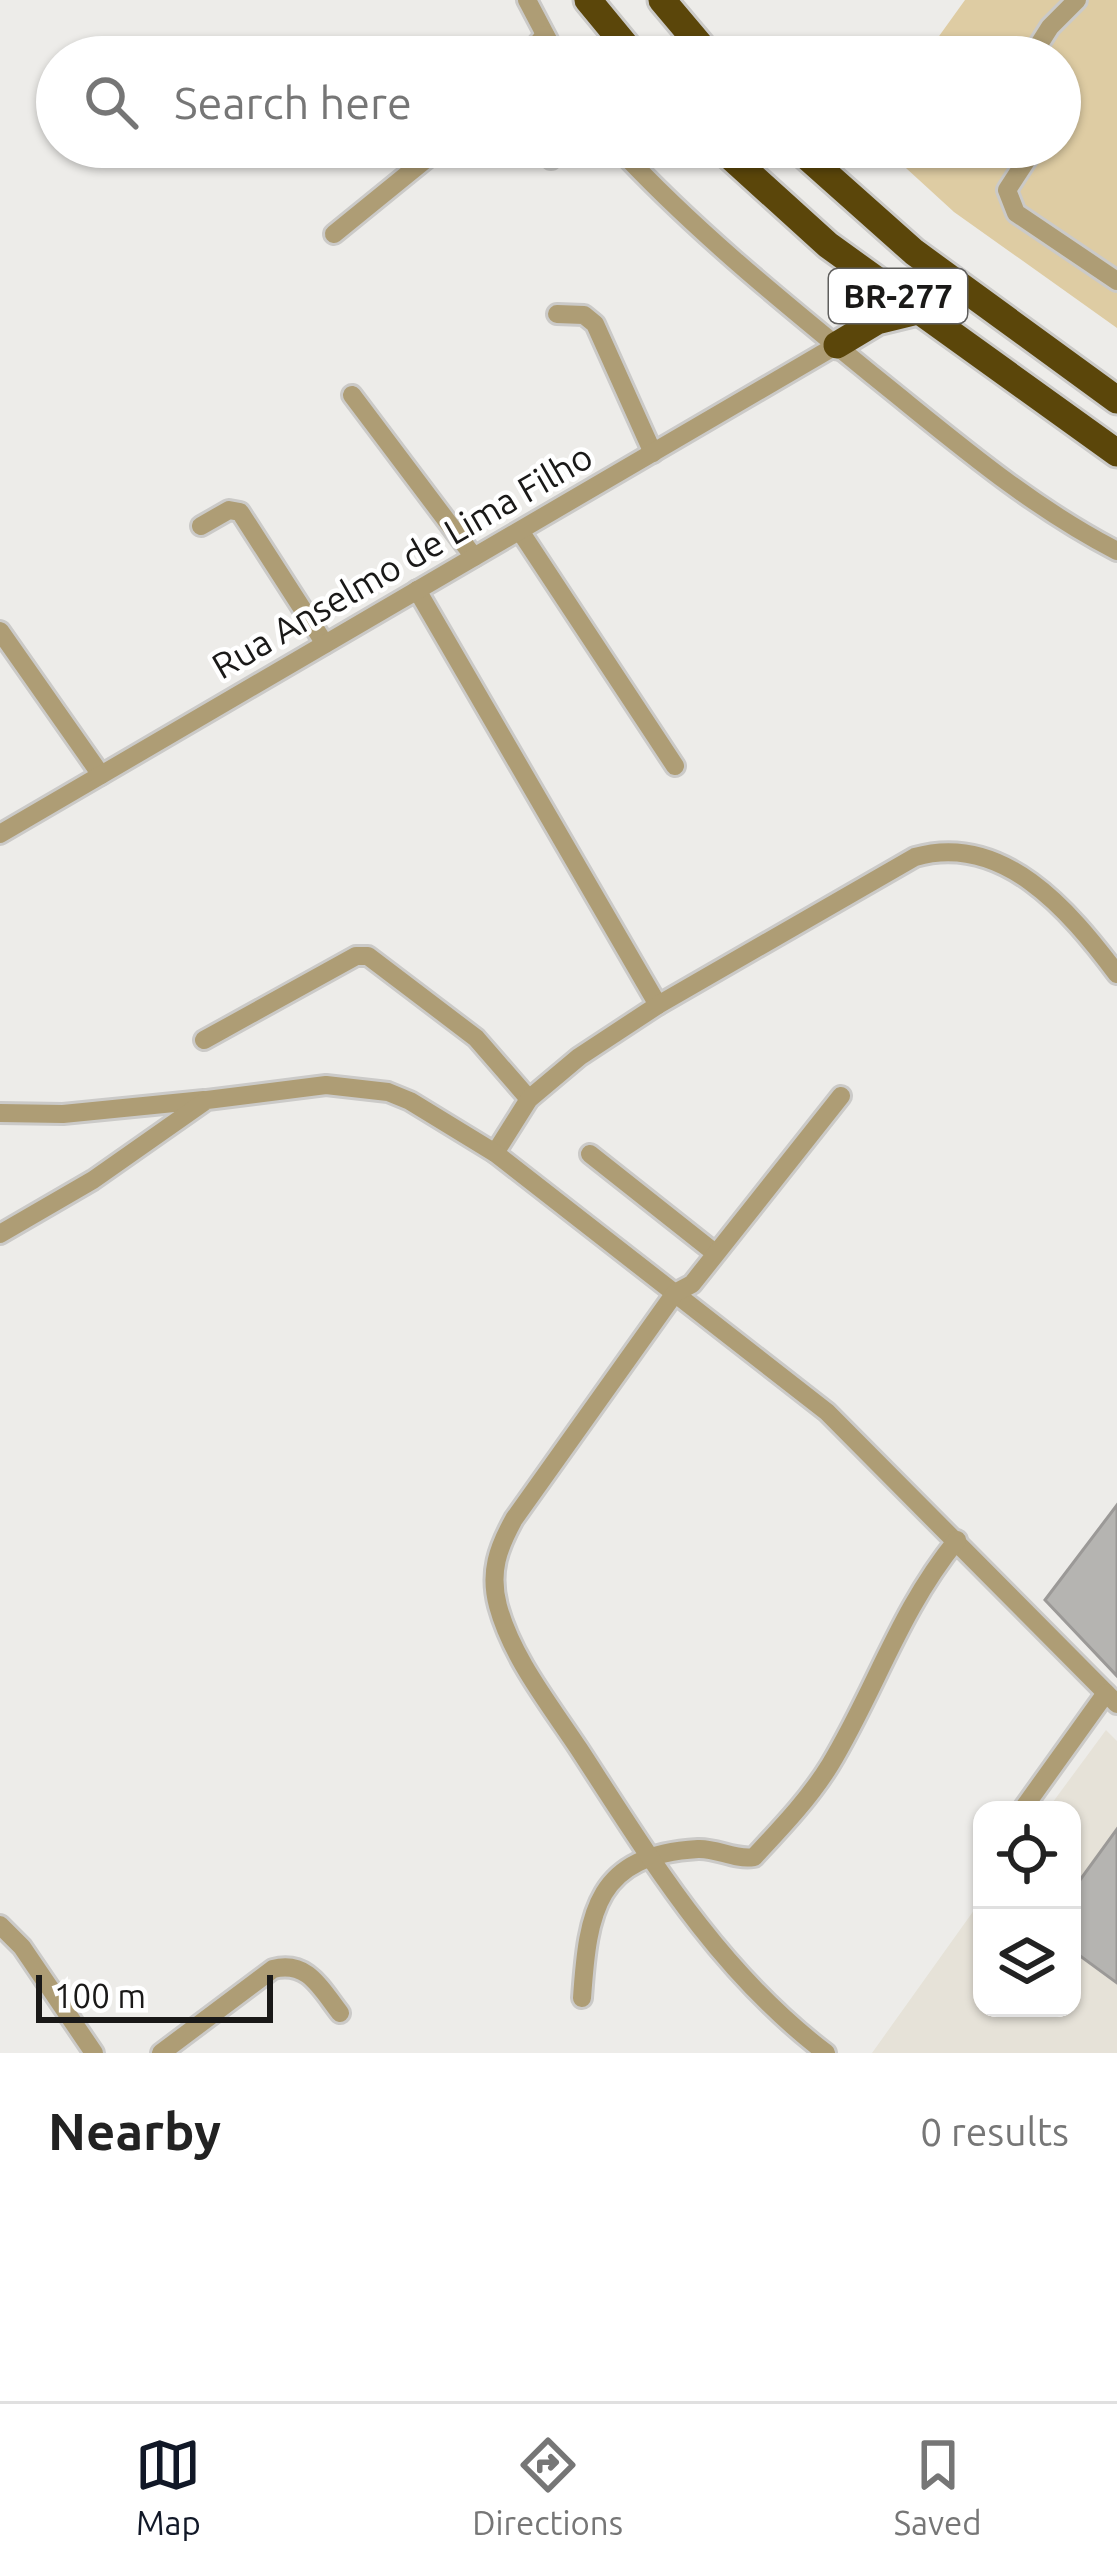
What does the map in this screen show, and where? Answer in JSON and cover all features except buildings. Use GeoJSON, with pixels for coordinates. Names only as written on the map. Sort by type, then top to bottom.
{"type":"FeatureCollection","features":[{"type":"Feature","properties":{"kind":"highway"},"geometry":{"type":"LineString","coordinates":[[588,0],[618,36]]}},
{"type":"Feature","properties":{"kind":"highway"},"geometry":{"type":"LineString","coordinates":[[662,0],[692,36]]}},
{"type":"Feature","properties":{"kind":"highway","name":"BR-277"},"geometry":{"type":"LineString","coordinates":[[743,168],[828,245],[1117,454]]}},
{"type":"Feature","properties":{"kind":"highway","name":"BR-277"},"geometry":{"type":"LineString","coordinates":[[820,168],[914,252],[1117,400]]}},
{"type":"Feature","properties":{"kind":"highway"},"geometry":{"type":"LineString","coordinates":[[837,345],[877,321],[918,311]]}},
{"type":"Feature","properties":{"kind":"street"},"geometry":{"type":"LineString","coordinates":[[527,0],[544,34]]}},
{"type":"Feature","properties":{"kind":"street"},"geometry":{"type":"LineString","coordinates":[[1044,36],[1077,0]]}},
{"type":"Feature","properties":{"kind":"street"},"geometry":{"type":"LineString","coordinates":[[334,234],[415,168]]}},
{"type":"Feature","properties":{"kind":"street"},"geometry":{"type":"LineString","coordinates":[[639,168],[740,266],[1014,489],[1117,551]]}},
{"type":"Feature","properties":{"kind":"street"},"geometry":{"type":"LineString","coordinates":[[1021,168],[1007,190],[1016,212],[1117,281]]}},
{"type":"Feature","properties":{"kind":"street"},"geometry":{"type":"LineString","coordinates":[[557,314],[584,315],[596,324],[653,453]]}},
{"type":"Feature","properties":{"kind":"street","name":"Rua Anselmo de Lima Filho"},"geometry":{"type":"LineString","coordinates":[[0,834],[837,345]]}},
{"type":"Feature","properties":{"kind":"street"},"geometry":{"type":"LineString","coordinates":[[352,394],[474,557]]}},
{"type":"Feature","properties":{"kind":"street"},"geometry":{"type":"LineString","coordinates":[[201,526],[229,511],[240,512],[325,644]]}},
{"type":"Feature","properties":{"kind":"street"},"geometry":{"type":"LineString","coordinates":[[520,531],[675,766]]}},
{"type":"Feature","properties":{"kind":"street"},"geometry":{"type":"LineString","coordinates":[[417,590],[658,1005]]}},
{"type":"Feature","properties":{"kind":"street"},"geometry":{"type":"LineString","coordinates":[[0,631],[101,775]]}},
{"type":"Feature","properties":{"kind":"street"},"geometry":{"type":"LineString","coordinates":[[495,1154],[529,1100],[579,1057],[893,867],[938,850],[981,853],[1016,874],[1073,918],[1117,974]]}},
{"type":"Feature","properties":{"kind":"street"},"geometry":{"type":"LineString","coordinates":[[204,1040],[356,956],[368,956],[476,1038],[529,1100]]}},
{"type":"Feature","properties":{"kind":"street"},"geometry":{"type":"LineString","coordinates":[[0,1113],[63,1114],[326,1084],[388,1092],[440,1117],[495,1154],[827,1412],[1111,1698],[1029,1801]]}},
{"type":"Feature","properties":{"kind":"street"},"geometry":{"type":"LineString","coordinates":[[826,2053],[770,2009],[722,1958],[648,1855],[517,1650],[497,1604],[495,1561],[514,1519],[675,1293],[692,1283],[841,1096]]}},
{"type":"Feature","properties":{"kind":"street"},"geometry":{"type":"LineString","coordinates":[[0,1234],[80,1188],[207,1100]]}},
{"type":"Feature","properties":{"kind":"street"},"geometry":{"type":"LineString","coordinates":[[590,1154],[715,1253]]}},
{"type":"Feature","properties":{"kind":"street"},"geometry":{"type":"LineString","coordinates":[[582,1998],[586,1930],[594,1903],[608,1884],[648,1855],[704,1848],[754,1857],[831,1763],[896,1628],[956,1540]]}},
{"type":"Feature","properties":{"kind":"street"},"geometry":{"type":"LineString","coordinates":[[0,1925],[22,1947],[94,2053]]}},
{"type":"Feature","properties":{"kind":"street"},"geometry":{"type":"LineString","coordinates":[[161,2053],[273,1969],[290,1964],[306,1971],[340,2013]]}},
{"type":"Feature","properties":{"kind":"shaded area"},"geometry":{"type":"Polygon","coordinates":[[[965,0],[1117,0],[1117,328],[954,212],[906,168],[1081,168],[1081,36],[939,36],[965,0]]]}},
{"type":"Feature","properties":{"kind":"shaded area"},"geometry":{"type":"Polygon","coordinates":[[[1106,1730],[1117,1741],[1117,2053],[872,2053],[973,1912],[973,2017],[1081,2017],[1081,1801],[1054,1801],[1106,1730]]]}}]}
